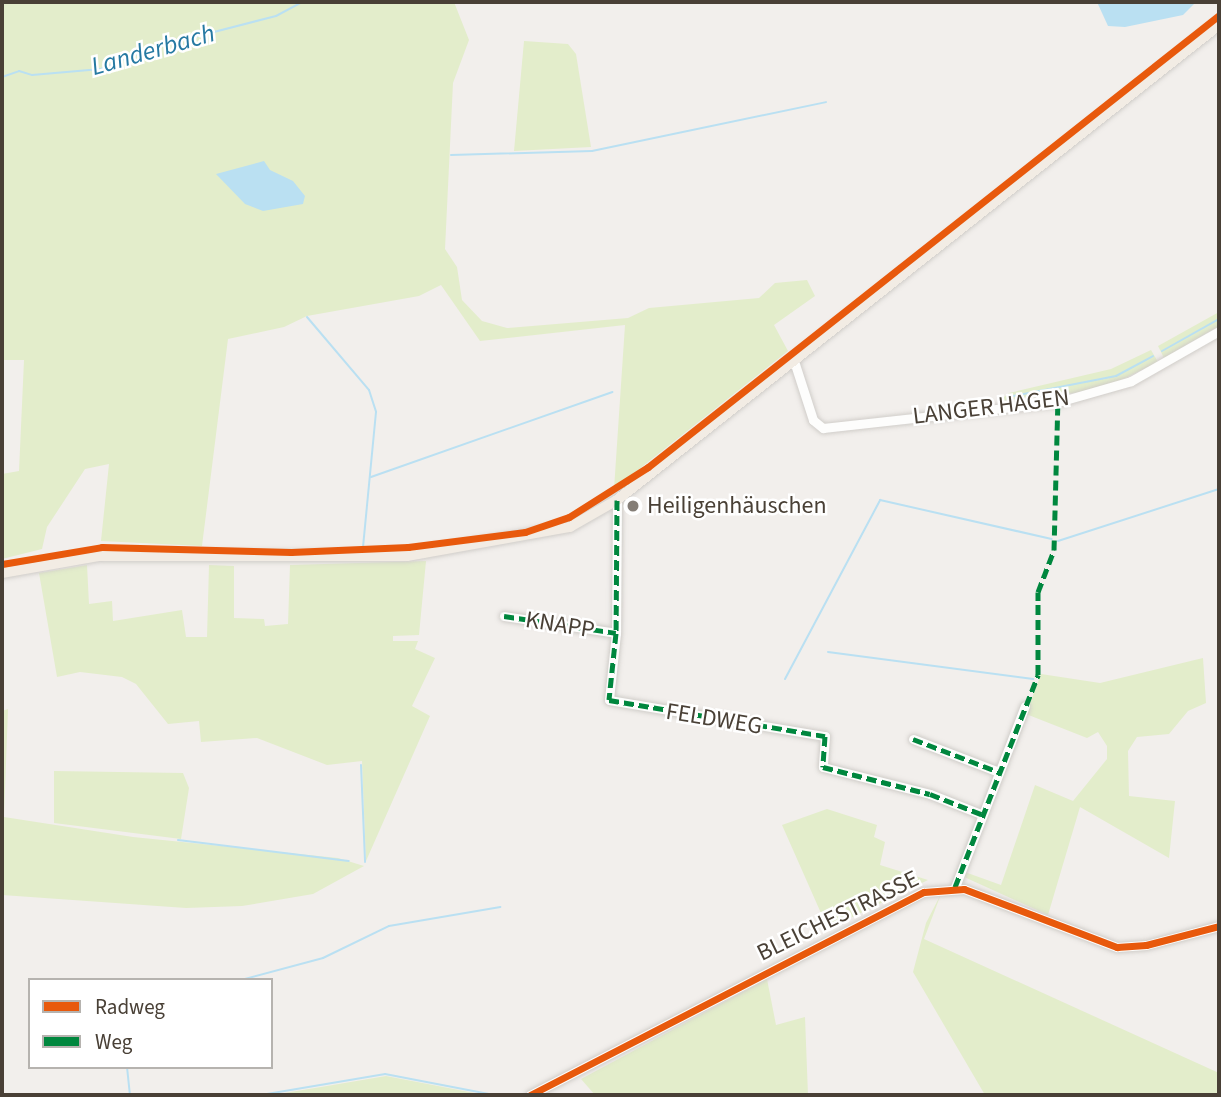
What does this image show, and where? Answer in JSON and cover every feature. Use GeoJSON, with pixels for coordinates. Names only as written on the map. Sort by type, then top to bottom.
{"type":"FeatureCollection","features":[{"type":"Feature","properties":{"kind":"main road"},"geometry":{"type":"LineString","coordinates":[[2,573],[99,556],[324,559],[436,553],[570,527],[617,500],[1219,25]]}},
{"type":"Feature","properties":{"kind":"street","name":"LANGER HAGEN"},"geometry":{"type":"LineString","coordinates":[[794,361],[813,420],[823,428],[1058,402],[1131,380],[1219,331]]}},
{"type":"Feature","properties":{"kind":"street","name":"FELDWEG"},"geometry":{"type":"LineString","coordinates":[[617,500],[616,634],[607,694],[614,703],[825,736],[823,767],[930,794],[981,814]]}},
{"type":"Feature","properties":{"kind":"street","name":"KNAPP"},"geometry":{"type":"LineString","coordinates":[[503,616],[616,634]]}},
{"type":"Feature","properties":{"kind":"street"},"geometry":{"type":"LineString","coordinates":[[955,887],[981,814],[1026,706]]}},
{"type":"Feature","properties":{"kind":"street"},"geometry":{"type":"LineString","coordinates":[[913,739],[999,772]]}},
{"type":"Feature","properties":{"kind":"street","name":"BLEICHESTRASSE"},"geometry":{"type":"LineString","coordinates":[[530,1095],[909,897],[955,887],[1116,947],[1146,945],[1219,926]]}},
{"type":"Feature","properties":{"kind":"green space"},"geometry":{"type":"Polygon","coordinates":[[[2,2],[454,2],[469,40],[453,83],[445,249],[457,267],[462,300],[482,321],[507,328],[628,318],[649,308],[759,298],[775,283],[807,280],[815,296],[774,325],[788,351],[614,489],[625,325],[480,341],[441,285],[419,296],[307,316],[284,327],[228,339],[202,546],[101,541],[109,464],[85,469],[47,527],[42,549],[2,559],[2,474],[19,471],[24,360],[2,360],[2,2]]]}},
{"type":"Feature","properties":{"kind":"green space"},"geometry":{"type":"Polygon","coordinates":[[[524,41],[568,44],[576,54],[591,147],[514,151],[524,41]]]}},
{"type":"Feature","properties":{"kind":"green space"},"geometry":{"type":"Polygon","coordinates":[[[1219,312],[1219,326],[1164,358],[1158,346],[1219,312]]]}},
{"type":"Feature","properties":{"kind":"green space"},"geometry":{"type":"Polygon","coordinates":[[[1151,350],[1158,362],[1119,381],[1083,392],[999,401],[1009,393],[1111,369],[1151,350]]]}},
{"type":"Feature","properties":{"kind":"green space"},"geometry":{"type":"Polygon","coordinates":[[[426,561],[419,635],[393,636],[393,641],[418,641],[415,649],[435,658],[412,706],[430,716],[366,861],[362,761],[327,765],[257,738],[201,742],[199,721],[168,724],[136,684],[122,677],[80,672],[57,677],[39,573],[87,565],[89,604],[112,601],[113,621],[182,610],[186,637],[207,637],[209,565],[234,566],[234,618],[264,619],[265,626],[288,624],[290,565],[426,561]]]}},
{"type":"Feature","properties":{"kind":"green space"},"geometry":{"type":"Polygon","coordinates":[[[1203,658],[1206,703],[1188,711],[1169,734],[1137,737],[1128,751],[1129,796],[1175,801],[1169,858],[1080,807],[1048,915],[962,876],[962,871],[1001,885],[1035,785],[1073,801],[1107,759],[1107,746],[1098,732],[1087,738],[1026,714],[1041,674],[1100,683],[1203,658]]]}},
{"type":"Feature","properties":{"kind":"green space"},"geometry":{"type":"Polygon","coordinates":[[[8,709],[4,817],[133,837],[338,858],[364,866],[313,894],[242,906],[186,908],[2,895],[2,711],[8,709]]]}},
{"type":"Feature","properties":{"kind":"green space"},"geometry":{"type":"Polygon","coordinates":[[[54,771],[183,773],[189,788],[181,839],[54,823],[54,771]]]}},
{"type":"Feature","properties":{"kind":"green space"},"geometry":{"type":"Polygon","coordinates":[[[827,809],[877,825],[874,837],[885,842],[880,865],[928,880],[828,929],[782,825],[827,809]]]}},
{"type":"Feature","properties":{"kind":"green space"},"geometry":{"type":"Polygon","coordinates":[[[941,894],[924,939],[1219,1073],[1219,1095],[985,1095],[913,972],[926,923],[941,894]]]}},
{"type":"Feature","properties":{"kind":"green space"},"geometry":{"type":"Polygon","coordinates":[[[767,979],[776,1025],[805,1017],[808,1095],[595,1095],[581,1079],[767,979]]]}},
{"type":"Feature","properties":{"kind":"green space"},"geometry":{"type":"Polygon","coordinates":[[[386,1076],[485,1095],[272,1095],[321,1087],[386,1076]]]}},
{"type":"Feature","properties":{"kind":"water"},"geometry":{"type":"Polygon","coordinates":[[[1097,2],[1196,2],[1183,15],[1125,27],[1108,26],[1097,2]]]}},
{"type":"Feature","properties":{"kind":"water"},"geometry":{"type":"Polygon","coordinates":[[[264,161],[270,170],[293,181],[305,196],[303,204],[263,211],[245,204],[216,174],[264,161]]]}},
{"type":"Feature","properties":{"kind":"waterway","name":"Landerbach"},"geometry":{"type":"LineString","coordinates":[[2,77],[19,71],[32,75],[101,69],[152,48],[276,16],[302,2]]}},
{"type":"Feature","properties":{"kind":"waterway"},"geometry":{"type":"LineString","coordinates":[[451,155],[592,151],[826,102]]}},
{"type":"Feature","properties":{"kind":"waterway"},"geometry":{"type":"LineString","coordinates":[[307,317],[369,390],[376,412],[363,546]]}},
{"type":"Feature","properties":{"kind":"waterway"},"geometry":{"type":"LineString","coordinates":[[1162,351],[1219,319]]}},
{"type":"Feature","properties":{"kind":"waterway"},"geometry":{"type":"LineString","coordinates":[[1008,397],[1116,376],[1153,356]]}},
{"type":"Feature","properties":{"kind":"waterway"},"geometry":{"type":"LineString","coordinates":[[371,477],[612,392]]}},
{"type":"Feature","properties":{"kind":"waterway"},"geometry":{"type":"LineString","coordinates":[[1058,541],[1219,489]]}},
{"type":"Feature","properties":{"kind":"waterway"},"geometry":{"type":"LineString","coordinates":[[785,679],[880,500],[1052,539]]}},
{"type":"Feature","properties":{"kind":"waterway"},"geometry":{"type":"LineString","coordinates":[[828,652],[1033,679]]}},
{"type":"Feature","properties":{"kind":"waterway"},"geometry":{"type":"LineString","coordinates":[[361,765],[365,862]]}},
{"type":"Feature","properties":{"kind":"waterway"},"geometry":{"type":"LineString","coordinates":[[178,840],[349,861]]}},
{"type":"Feature","properties":{"kind":"waterway"},"geometry":{"type":"LineString","coordinates":[[248,978],[323,958],[389,926],[500,907]]}},
{"type":"Feature","properties":{"kind":"waterway"},"geometry":{"type":"LineString","coordinates":[[127,1069],[130,1095]]}},
{"type":"Feature","properties":{"kind":"waterway"},"geometry":{"type":"LineString","coordinates":[[261,1095],[385,1074],[494,1095]]}},
{"type":"Feature","properties":{"kind":"marked path"},"geometry":{"type":"LineString","coordinates":[[955,887],[1038,675],[1038,592],[1054,550],[1058,402]]}},
{"type":"Feature","properties":{"kind":"marked path"},"geometry":{"type":"LineString","coordinates":[[617,500],[616,633],[609,700],[825,736],[823,767],[930,794],[981,814]]}},
{"type":"Feature","properties":{"kind":"marked path"},"geometry":{"type":"LineString","coordinates":[[504,616],[616,633]]}},
{"type":"Feature","properties":{"kind":"marked path"},"geometry":{"type":"LineString","coordinates":[[913,739],[999,772]]}},
{"type":"Feature","properties":{"kind":"cycle path"},"geometry":{"type":"LineString","coordinates":[[2,564],[102,547],[291,552],[408,547],[525,532],[569,517],[648,467],[1219,15]]}},
{"type":"Feature","properties":{"kind":"cycle path"},"geometry":{"type":"LineString","coordinates":[[530,1095],[924,892],[964,889],[1117,947],[1146,945],[1219,926]]}},
{"type":"Feature","properties":{"kind":"place","name":"Heiligenhäuschen"},"geometry":{"type":"Point","coordinates":[633,506]}}]}
